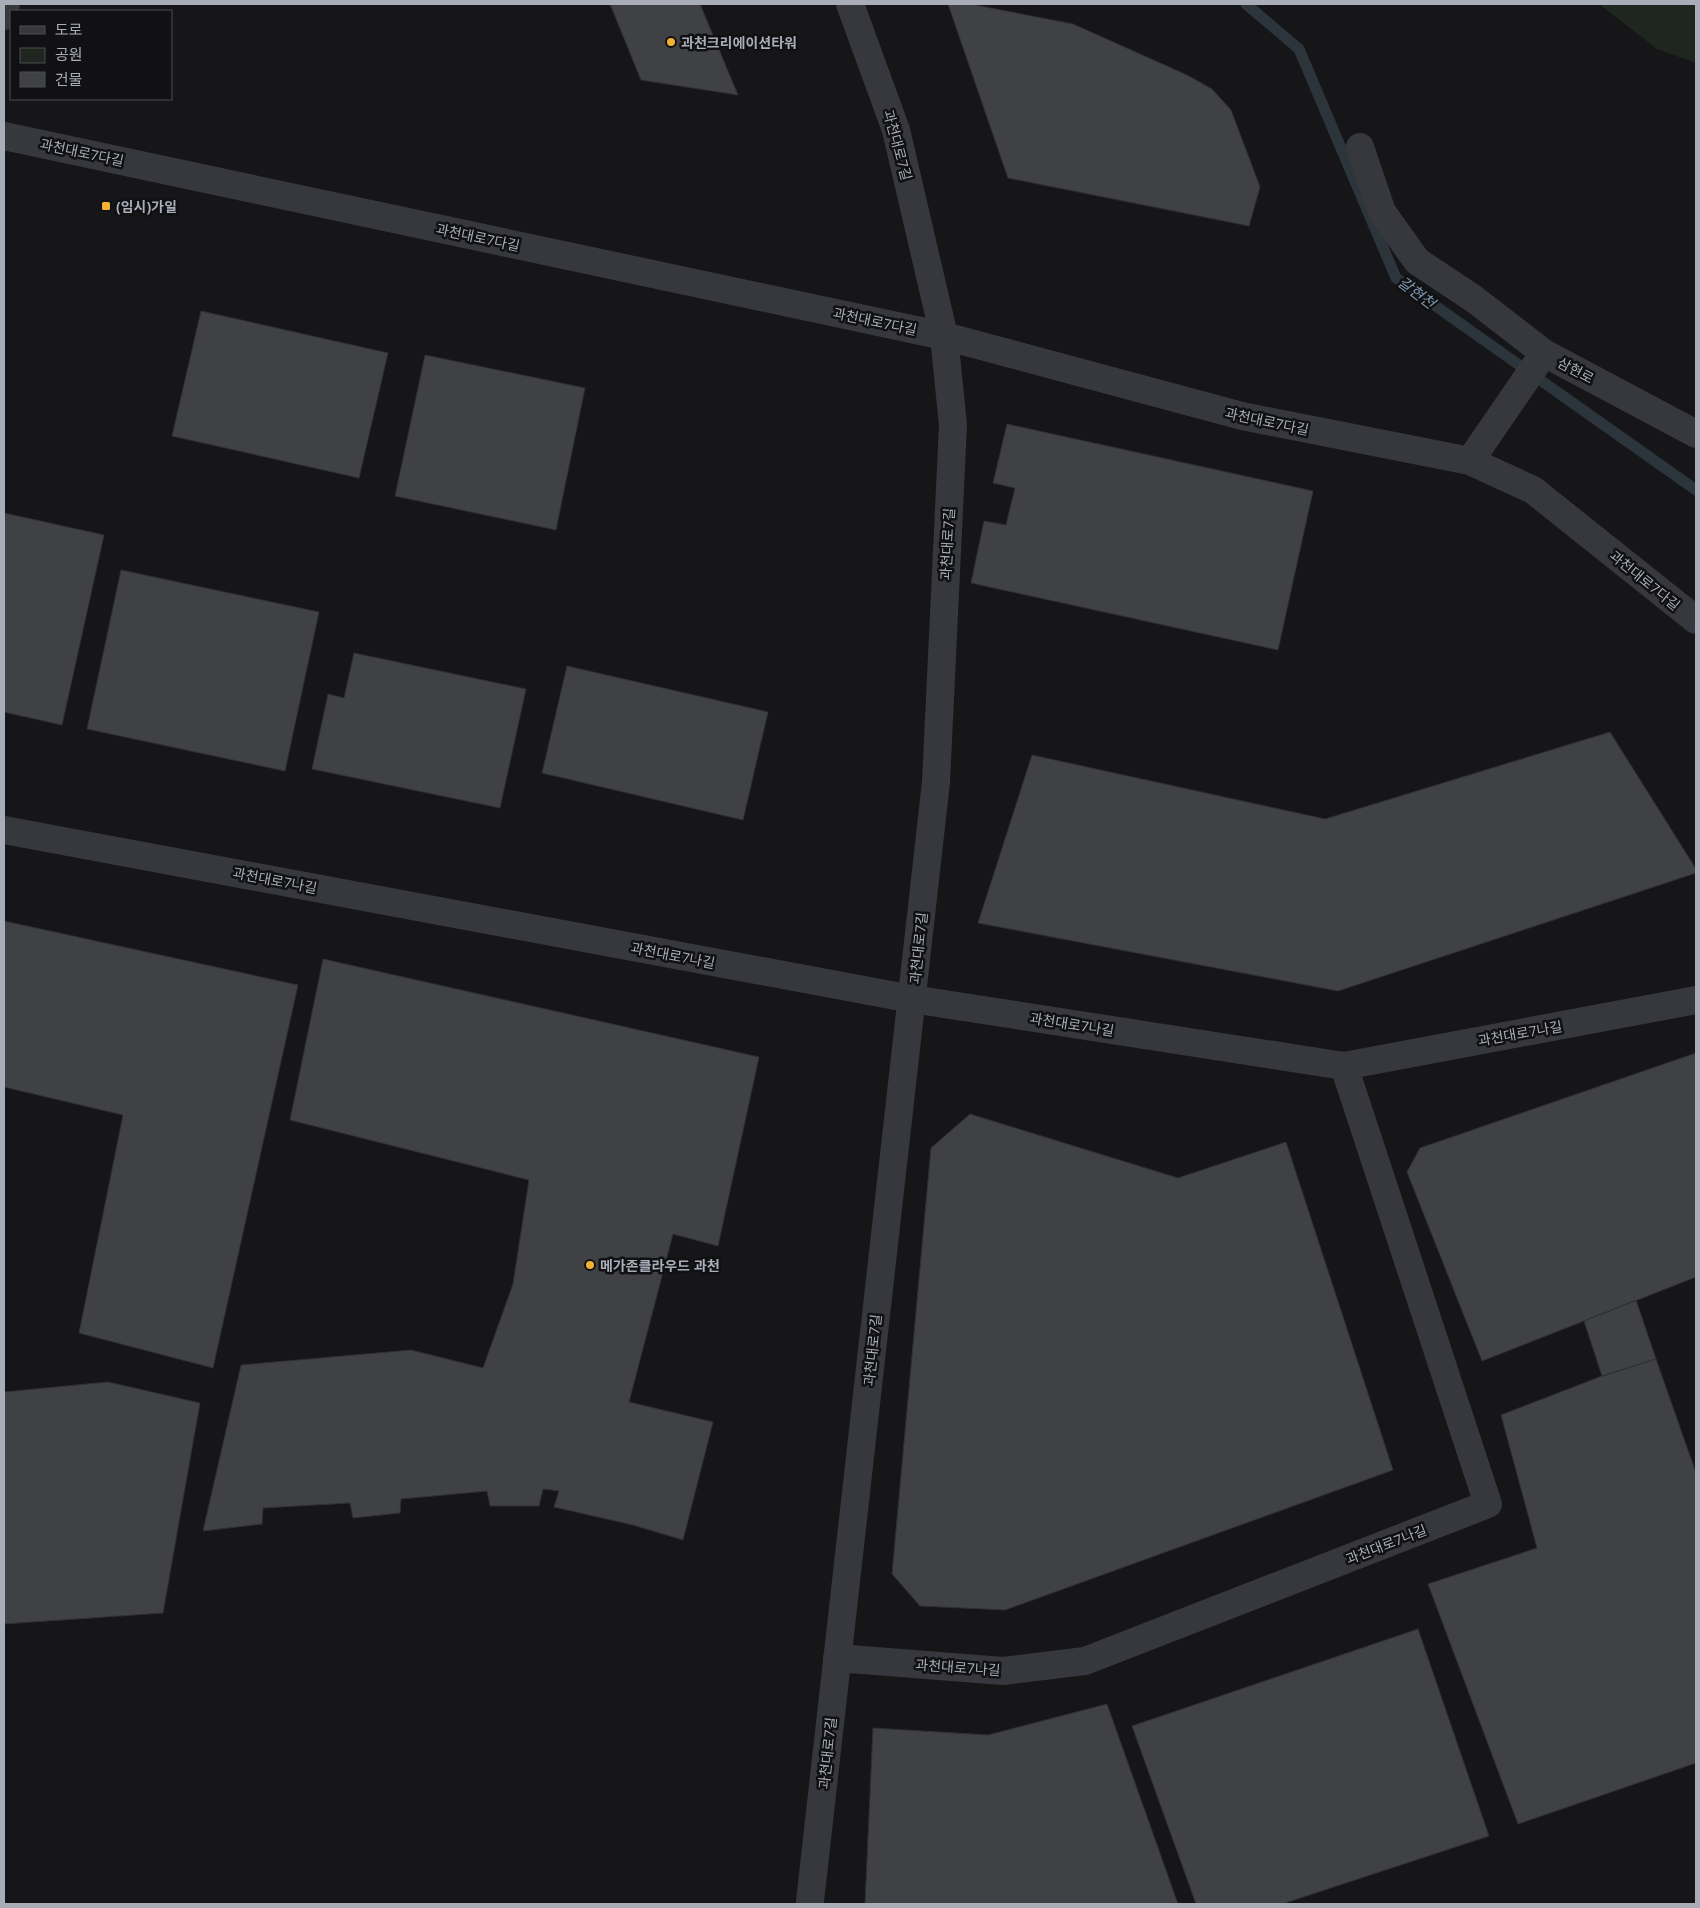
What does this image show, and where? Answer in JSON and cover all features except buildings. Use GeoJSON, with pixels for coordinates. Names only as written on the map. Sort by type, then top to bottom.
{"type":"FeatureCollection","features":[{"type":"Feature","properties":{"kind":"street"},"geometry":{"type":"LineString","coordinates":[[4,16],[6,4]]}},
{"type":"Feature","properties":{"kind":"street","name":"과천대로7길"},"geometry":{"type":"LineString","coordinates":[[810,1901],[937,762],[953,425],[944,336],[896,130],[850,4]]}},
{"type":"Feature","properties":{"kind":"street","name":"과천대로7다길"},"geometry":{"type":"LineString","coordinates":[[4,136],[944,336],[1242,416],[1470,461],[1533,490],[1696,620]]}},
{"type":"Feature","properties":{"kind":"street"},"geometry":{"type":"LineString","coordinates":[[1360,147],[1382,212],[1417,262],[1474,299],[1544,353]]}},
{"type":"Feature","properties":{"kind":"street","name":"삼현로"},"geometry":{"type":"LineString","coordinates":[[1470,461],[1544,353],[1696,434]]}},
{"type":"Feature","properties":{"kind":"street","name":"과천대로7나길"},"geometry":{"type":"LineString","coordinates":[[4,830],[912,999],[1344,1066],[1696,1000]]}},
{"type":"Feature","properties":{"kind":"street","name":"과천대로7나길"},"geometry":{"type":"LineString","coordinates":[[837,1658],[1003,1671],[1085,1661],[1488,1504],[1344,1066]]}},
{"type":"Feature","properties":{"kind":"green space"},"geometry":{"type":"Polygon","coordinates":[[[1599,4],[1696,4],[1696,63],[1657,49],[1599,4]]]}},
{"type":"Feature","properties":{"kind":"waterway","name":"갈현천"},"geometry":{"type":"LineString","coordinates":[[1246,4],[1299,49],[1396,278],[1696,490]]}},
{"type":"Feature","properties":{"kind":"place","name":"과천크리에이션타워"},"geometry":{"type":"Point","coordinates":[671,42]}},
{"type":"Feature","properties":{"kind":"place","name":"(임시)가일"},"geometry":{"type":"Point","coordinates":[106,206]}},
{"type":"Feature","properties":{"kind":"place","name":"메가존클라우드 과천"},"geometry":{"type":"Point","coordinates":[590,1265]}}]}
